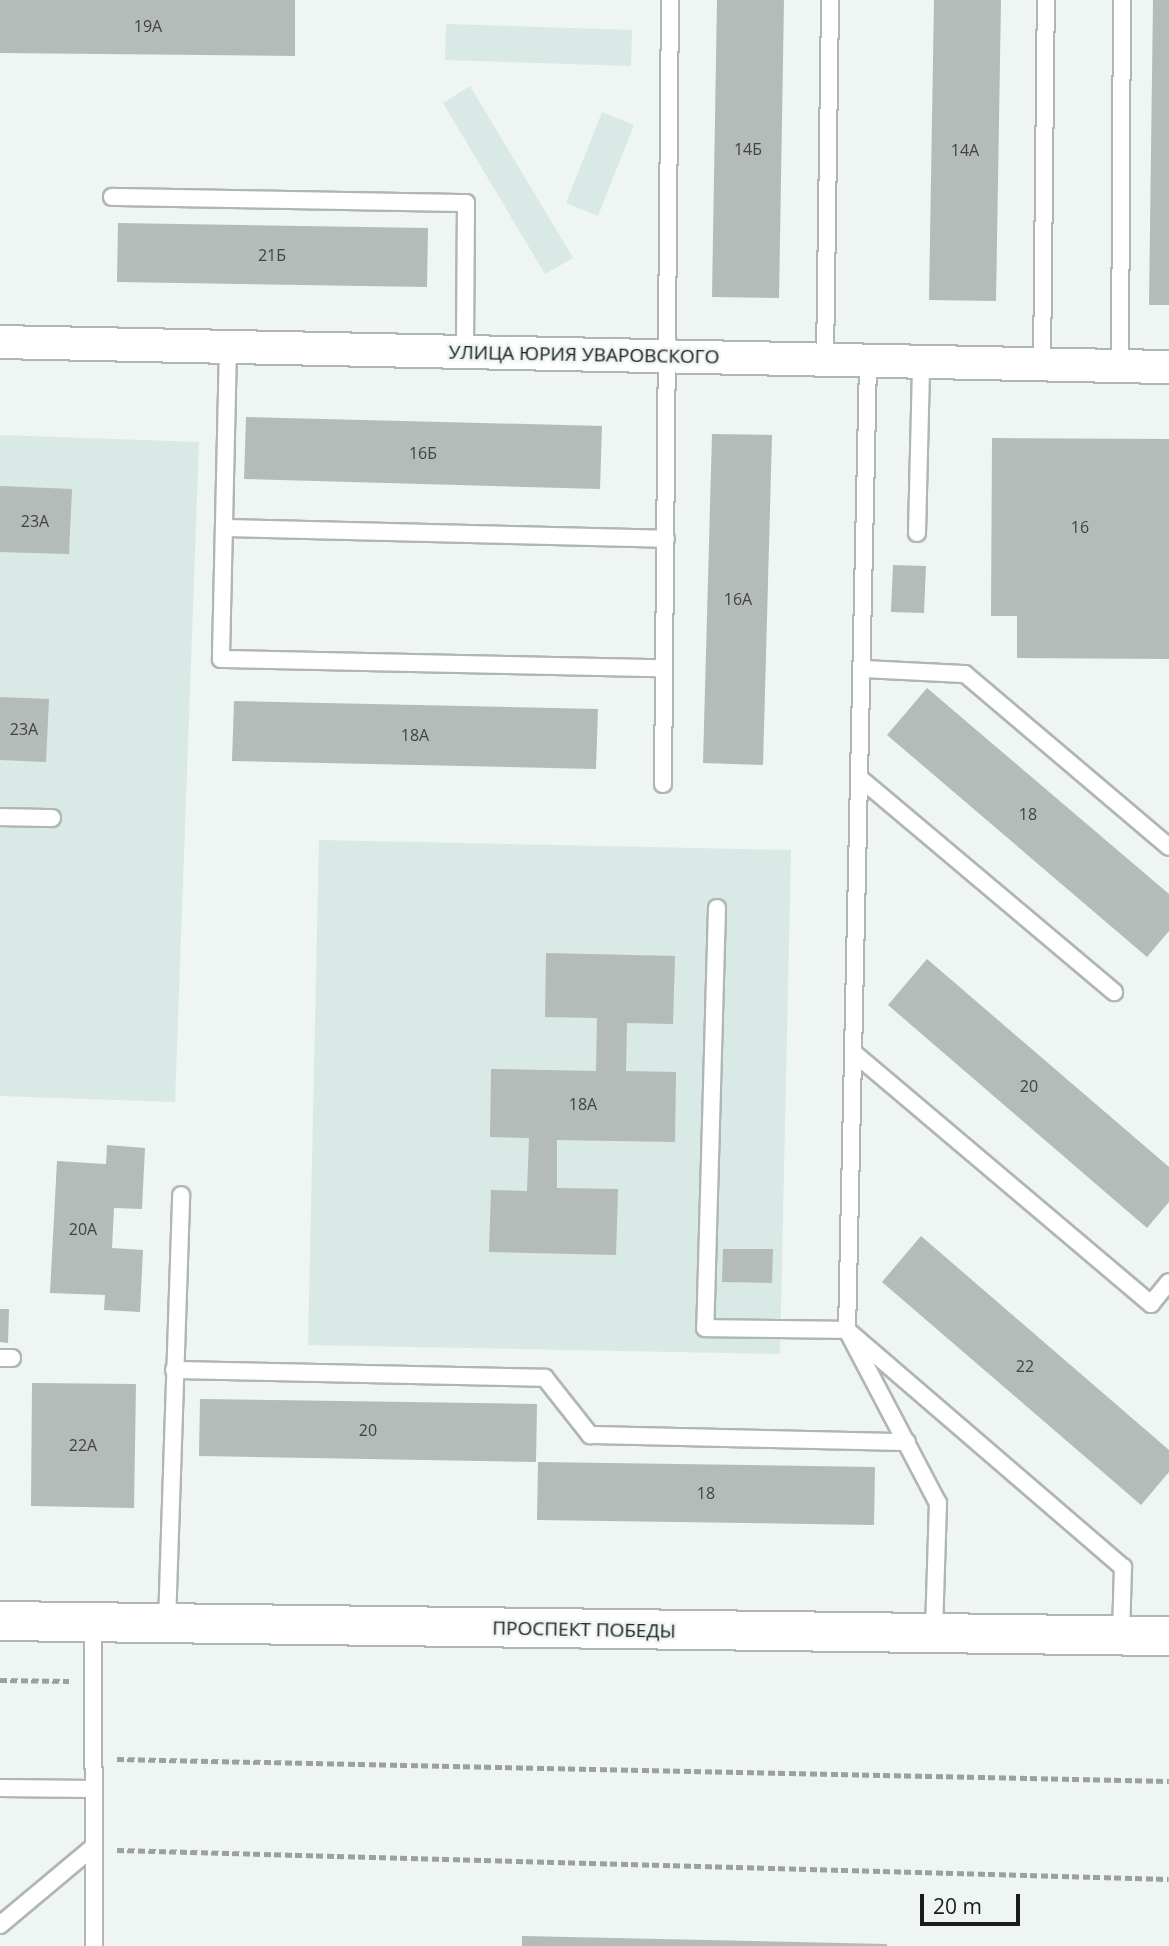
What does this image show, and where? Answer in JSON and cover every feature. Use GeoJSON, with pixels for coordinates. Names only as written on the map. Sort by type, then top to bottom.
{"type":"FeatureCollection","features":[{"type":"Feature","properties":{"kind":"main road","name":"ПРОСПЕКТ ПОБЕДЫ"},"geometry":{"type":"LineString","coordinates":[[0,1620],[1169,1636]]}},
{"type":"Feature","properties":{"kind":"street","name":"УЛИЦА ЮРИЯ УВАРОВСКОГО"},"geometry":{"type":"LineString","coordinates":[[0,342],[1169,368]]}},
{"type":"Feature","properties":{"kind":"lane"},"geometry":{"type":"LineString","coordinates":[[663,784],[670,0]]}},
{"type":"Feature","properties":{"kind":"lane"},"geometry":{"type":"LineString","coordinates":[[825,361],[830,0]]}},
{"type":"Feature","properties":{"kind":"lane"},"geometry":{"type":"LineString","coordinates":[[1042,367],[1046,0]]}},
{"type":"Feature","properties":{"kind":"lane"},"geometry":{"type":"LineString","coordinates":[[1120,368],[1122,0]]}},
{"type":"Feature","properties":{"kind":"lane"},"geometry":{"type":"LineString","coordinates":[[112,197],[466,202],[465,353]]}},
{"type":"Feature","properties":{"kind":"lane"},"geometry":{"type":"LineString","coordinates":[[228,347],[220,659],[663,668]]}},
{"type":"Feature","properties":{"kind":"lane"},"geometry":{"type":"LineString","coordinates":[[868,362],[861,779],[846,1331],[939,1503],[934,1633]]}},
{"type":"Feature","properties":{"kind":"lane"},"geometry":{"type":"LineString","coordinates":[[917,533],[921,363]]}},
{"type":"Feature","properties":{"kind":"lane"},"geometry":{"type":"LineString","coordinates":[[224,528],[666,539]]}},
{"type":"Feature","properties":{"kind":"lane"},"geometry":{"type":"LineString","coordinates":[[862,669],[965,674],[1169,846]]}},
{"type":"Feature","properties":{"kind":"lane"},"geometry":{"type":"LineString","coordinates":[[861,779],[1114,992]]}},
{"type":"Feature","properties":{"kind":"lane"},"geometry":{"type":"LineString","coordinates":[[0,817],[52,818]]}},
{"type":"Feature","properties":{"kind":"lane"},"geometry":{"type":"LineString","coordinates":[[717,908],[705,1328],[846,1331],[1123,1567],[1121,1635]]}},
{"type":"Feature","properties":{"kind":"lane"},"geometry":{"type":"LineString","coordinates":[[854,1053],[1151,1304],[1169,1282]]}},
{"type":"Feature","properties":{"kind":"lane"},"geometry":{"type":"LineString","coordinates":[[167,1623],[181,1195]]}},
{"type":"Feature","properties":{"kind":"lane"},"geometry":{"type":"LineString","coordinates":[[174,1370],[545,1378],[590,1435],[907,1443]]}},
{"type":"Feature","properties":{"kind":"lane"},"geometry":{"type":"LineString","coordinates":[[93,1622],[94,1759],[91,1849],[94,1946]]}},
{"type":"Feature","properties":{"kind":"lane"},"geometry":{"type":"LineString","coordinates":[[0,1788],[93,1789]]}},
{"type":"Feature","properties":{"kind":"lane"},"geometry":{"type":"LineString","coordinates":[[0,1925],[91,1849]]}},
{"type":"Feature","properties":{"kind":"path"},"geometry":{"type":"LineString","coordinates":[[0,1680],[94,1681]]}},
{"type":"Feature","properties":{"kind":"path"},"geometry":{"type":"LineString","coordinates":[[94,1759],[1169,1781]]}},
{"type":"Feature","properties":{"kind":"path"},"geometry":{"type":"LineString","coordinates":[[91,1849],[1169,1879]]}},
{"type":"Feature","properties":{"kind":"shaded area"},"geometry":{"type":"Polygon","coordinates":[[[446,24],[632,30],[631,66],[445,60],[446,24]]]}},
{"type":"Feature","properties":{"kind":"shaded area"},"geometry":{"type":"Polygon","coordinates":[[[470,86],[573,258],[545,274],[443,103],[470,86]]]}},
{"type":"Feature","properties":{"kind":"shaded area"},"geometry":{"type":"Polygon","coordinates":[[[602,112],[634,125],[598,216],[566,203],[602,112]]]}},
{"type":"Feature","properties":{"kind":"shaded area"},"geometry":{"type":"Polygon","coordinates":[[[0,435],[199,442],[175,1102],[0,1096],[0,435]]]}},
{"type":"Feature","properties":{"kind":"shaded area"},"geometry":{"type":"Polygon","coordinates":[[[319,840],[791,850],[780,1354],[308,1345],[319,840]]]}},
{"type":"Feature","properties":{"kind":"building"},"geometry":{"type":"Polygon","coordinates":[[[0,0],[295,0],[295,56],[0,53],[0,0]]]}},
{"type":"Feature","properties":{"kind":"building"},"geometry":{"type":"Polygon","coordinates":[[[717,0],[784,0],[779,298],[712,297],[717,0]]]}},
{"type":"Feature","properties":{"kind":"building"},"geometry":{"type":"Polygon","coordinates":[[[934,0],[1001,0],[996,301],[929,300],[934,0]]]}},
{"type":"Feature","properties":{"kind":"building"},"geometry":{"type":"Polygon","coordinates":[[[1153,0],[1169,0],[1169,305],[1149,305],[1153,0]]]}},
{"type":"Feature","properties":{"kind":"building"},"geometry":{"type":"Polygon","coordinates":[[[118,223],[428,228],[427,287],[117,282],[118,223]]]}},
{"type":"Feature","properties":{"kind":"building"},"geometry":{"type":"Polygon","coordinates":[[[246,417],[602,426],[600,489],[244,479],[246,417]]]}},
{"type":"Feature","properties":{"kind":"building"},"geometry":{"type":"Polygon","coordinates":[[[712,434],[772,435],[763,765],[703,763],[712,434]]]}},
{"type":"Feature","properties":{"kind":"building"},"geometry":{"type":"Polygon","coordinates":[[[992,438],[1169,439],[1169,659],[1017,658],[1017,616],[991,616],[992,438]]]}},
{"type":"Feature","properties":{"kind":"building"},"geometry":{"type":"Polygon","coordinates":[[[0,486],[72,489],[69,554],[0,552],[0,486]]]}},
{"type":"Feature","properties":{"kind":"building"},"geometry":{"type":"Polygon","coordinates":[[[893,565],[926,566],[924,613],[891,612],[893,565]]]}},
{"type":"Feature","properties":{"kind":"building"},"geometry":{"type":"Polygon","coordinates":[[[927,688],[1169,894],[1169,931],[1147,957],[887,735],[927,688]]]}},
{"type":"Feature","properties":{"kind":"building"},"geometry":{"type":"Polygon","coordinates":[[[0,697],[49,699],[46,762],[0,760],[0,697]]]}},
{"type":"Feature","properties":{"kind":"building"},"geometry":{"type":"Polygon","coordinates":[[[234,701],[598,709],[596,769],[232,761],[234,701]]]}},
{"type":"Feature","properties":{"kind":"building"},"geometry":{"type":"Polygon","coordinates":[[[546,953],[675,956],[673,1024],[627,1023],[626,1071],[676,1072],[675,1142],[557,1140],[557,1188],[618,1189],[616,1255],[489,1252],[491,1190],[527,1191],[529,1138],[490,1137],[491,1069],[596,1071],[597,1018],[545,1017],[546,953]]]}},
{"type":"Feature","properties":{"kind":"building"},"geometry":{"type":"Polygon","coordinates":[[[927,959],[1169,1167],[1169,1202],[1147,1228],[888,1005],[927,959]]]}},
{"type":"Feature","properties":{"kind":"building"},"geometry":{"type":"Polygon","coordinates":[[[107,1145],[145,1148],[142,1209],[114,1208],[112,1248],[143,1250],[140,1312],[104,1310],[105,1295],[50,1293],[57,1161],[106,1164],[107,1145]]]}},
{"type":"Feature","properties":{"kind":"building"},"geometry":{"type":"Polygon","coordinates":[[[921,1236],[1169,1450],[1169,1472],[1141,1505],[882,1282],[921,1236]]]}},
{"type":"Feature","properties":{"kind":"building"},"geometry":{"type":"Polygon","coordinates":[[[723,1249],[773,1249],[772,1283],[722,1282],[723,1249]]]}},
{"type":"Feature","properties":{"kind":"building"},"geometry":{"type":"Polygon","coordinates":[[[0,1309],[9,1309],[8,1343],[0,1342],[0,1309]]]}},
{"type":"Feature","properties":{"kind":"building"},"geometry":{"type":"Polygon","coordinates":[[[32,1383],[136,1384],[134,1508],[31,1506],[32,1383]]]}},
{"type":"Feature","properties":{"kind":"building"},"geometry":{"type":"Polygon","coordinates":[[[200,1399],[537,1404],[536,1462],[199,1456],[200,1399]]]}},
{"type":"Feature","properties":{"kind":"building"},"geometry":{"type":"Polygon","coordinates":[[[538,1462],[875,1467],[874,1525],[537,1520],[538,1462]]]}},
{"type":"Feature","properties":{"kind":"building"},"geometry":{"type":"Polygon","coordinates":[[[522,1936],[887,1944],[887,1946],[522,1946],[522,1936]]]}}]}
